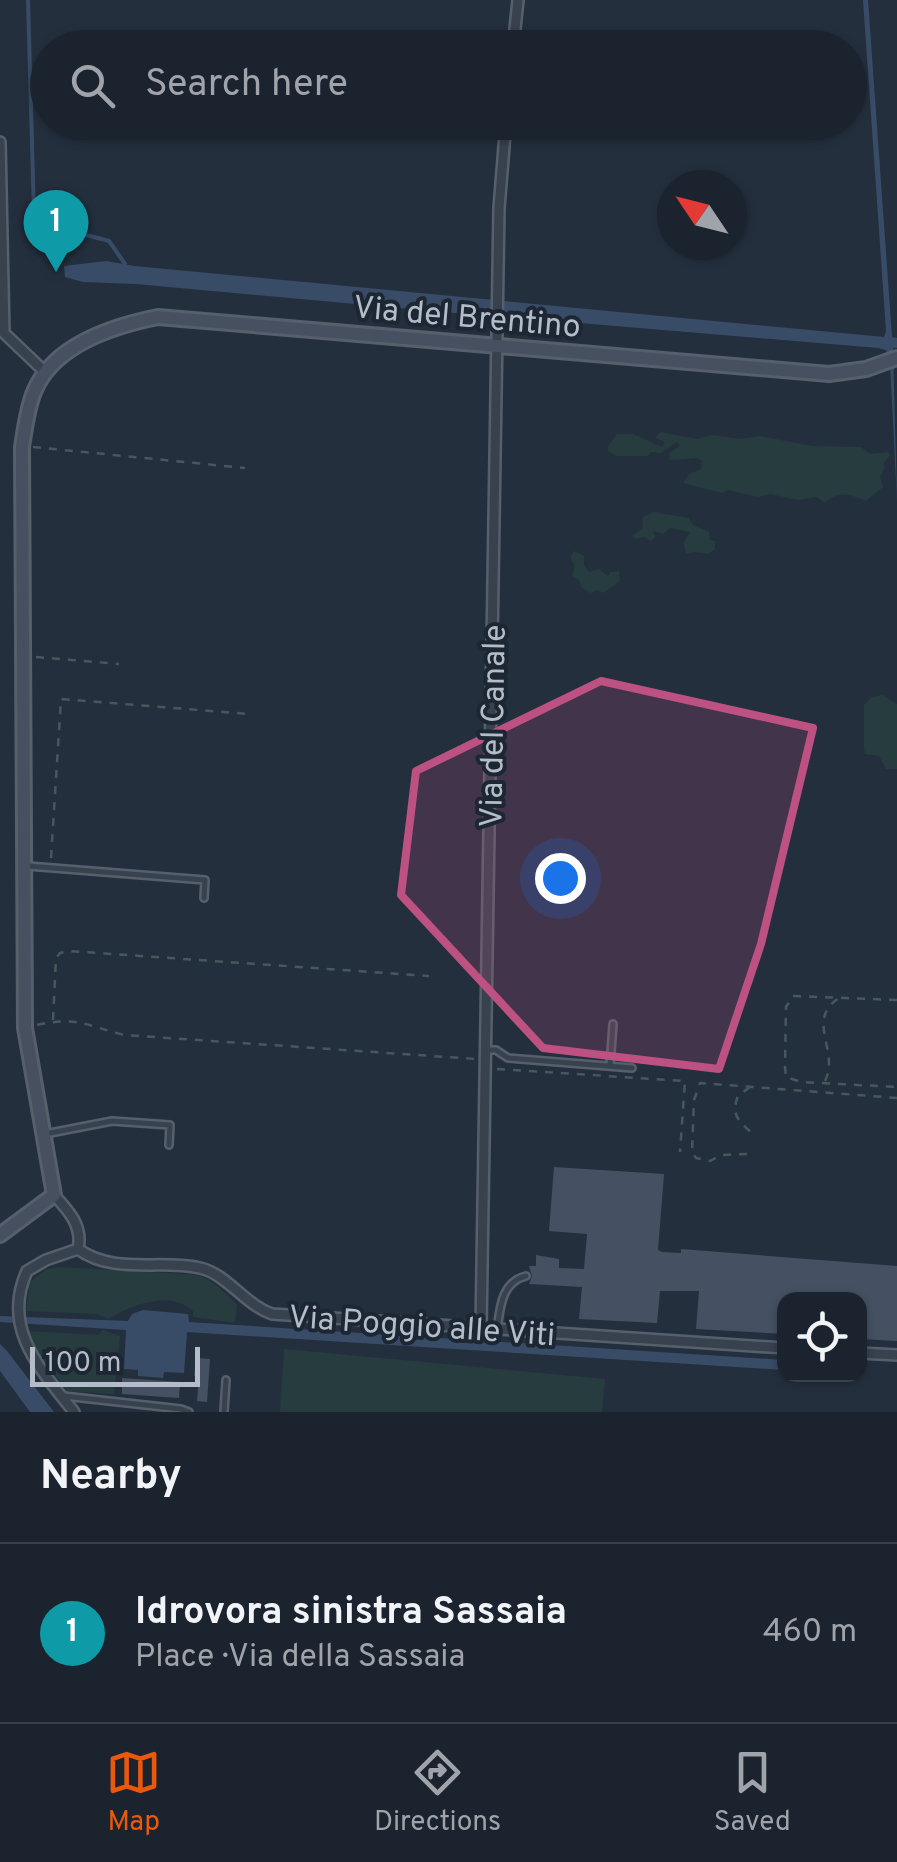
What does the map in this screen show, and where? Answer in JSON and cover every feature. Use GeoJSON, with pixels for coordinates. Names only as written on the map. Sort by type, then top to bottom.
{"type":"FeatureCollection","features":[{"type":"Feature","properties":{"kind":"street"},"geometry":{"type":"LineString","coordinates":[[515,30],[518,0]]}},
{"type":"Feature","properties":{"kind":"street","name":"Via del Canale"},"geometry":{"type":"LineString","coordinates":[[481,1330],[498,288],[505,140]]}},
{"type":"Feature","properties":{"kind":"street"},"geometry":{"type":"LineString","coordinates":[[0,142],[4,333],[46,373],[34,390],[22,447],[26,1028],[54,1195],[78,1228],[78,1249],[27,1271],[18,1298],[18,1328],[74,1412]]}},
{"type":"Feature","properties":{"kind":"street","name":"Via del Brentino"},"geometry":{"type":"LineString","coordinates":[[46,373],[86,340],[126,324],[158,318],[829,374],[866,369],[891,360]]}},
{"type":"Feature","properties":{"kind":"street"},"geometry":{"type":"LineString","coordinates":[[0,1235],[54,1195]]}},
{"type":"Feature","properties":{"kind":"street","name":"Via Poggio alle Viti"},"geometry":{"type":"LineString","coordinates":[[78,1249],[102,1262],[203,1268],[258,1309],[272,1314],[777,1348]]}},
{"type":"Feature","properties":{"kind":"street"},"geometry":{"type":"LineString","coordinates":[[867,1353],[897,1355]]}},
{"type":"Feature","properties":{"kind":"lane"},"geometry":{"type":"LineString","coordinates":[[22,866],[206,880],[204,898]]}},
{"type":"Feature","properties":{"kind":"lane"},"geometry":{"type":"LineString","coordinates":[[610,1066],[613,1024]]}},
{"type":"Feature","properties":{"kind":"lane"},"geometry":{"type":"LineString","coordinates":[[487,1059],[496,1050],[508,1058],[632,1068]]}},
{"type":"Feature","properties":{"kind":"lane"},"geometry":{"type":"LineString","coordinates":[[42,1134],[112,1121],[170,1125],[169,1146]]}},
{"type":"Feature","properties":{"kind":"lane"},"geometry":{"type":"LineString","coordinates":[[497,1330],[505,1291],[516,1278],[526,1276]]}},
{"type":"Feature","properties":{"kind":"lane"},"geometry":{"type":"LineString","coordinates":[[224,1412],[226,1380]]}},
{"type":"Feature","properties":{"kind":"lane"},"geometry":{"type":"LineString","coordinates":[[61,1396],[181,1408],[188,1412]]}},
{"type":"Feature","properties":{"kind":"path"},"geometry":{"type":"LineString","coordinates":[[22,447],[92,450],[137,459],[245,468]]}},
{"type":"Feature","properties":{"kind":"path"},"geometry":{"type":"LineString","coordinates":[[23,654],[119,664]]}},
{"type":"Feature","properties":{"kind":"path"},"geometry":{"type":"LineString","coordinates":[[50,868],[61,699],[249,714]]}},
{"type":"Feature","properties":{"kind":"path"},"geometry":{"type":"LineString","coordinates":[[53,1022],[56,958],[70,951],[429,976]]}},
{"type":"Feature","properties":{"kind":"path"},"geometry":{"type":"LineString","coordinates":[[897,1000],[800,994],[793,996],[786,1007],[786,1076],[801,1082],[897,1088]]}},
{"type":"Feature","properties":{"kind":"path"},"geometry":{"type":"LineString","coordinates":[[824,1082],[830,1058],[823,1018],[826,1009],[840,997]]}},
{"type":"Feature","properties":{"kind":"path"},"geometry":{"type":"LineString","coordinates":[[26,1028],[53,1022],[89,1022],[124,1035],[487,1059],[684,1081],[680,1152]]}},
{"type":"Feature","properties":{"kind":"path"},"geometry":{"type":"LineString","coordinates":[[746,1154],[721,1155],[702,1162],[692,1152],[694,1100],[700,1083],[897,1098]]}},
{"type":"Feature","properties":{"kind":"path"},"geometry":{"type":"LineString","coordinates":[[751,1087],[744,1090],[734,1105],[738,1122],[751,1132]]}},
{"type":"Feature","properties":{"kind":"highlighted area"},"geometry":{"type":"Polygon","coordinates":[[[601,681],[813,728],[761,944],[719,1069],[543,1048],[401,895],[416,771],[601,681]]]}},
{"type":"Feature","properties":{"kind":"green space"},"geometry":{"type":"Polygon","coordinates":[[[660,432],[698,439],[711,435],[741,439],[759,436],[813,446],[861,447],[870,454],[890,455],[880,477],[883,487],[866,501],[844,495],[825,503],[816,497],[758,497],[683,483],[689,474],[701,469],[702,461],[670,460],[669,453],[680,446],[677,442],[648,456],[616,456],[608,451],[617,434],[633,434],[662,447],[665,442],[655,438],[660,432]]]}},
{"type":"Feature","properties":{"kind":"green space"},"geometry":{"type":"Polygon","coordinates":[[[654,512],[689,518],[693,525],[709,532],[715,549],[708,554],[686,554],[684,542],[690,532],[670,528],[663,534],[653,531],[655,537],[651,541],[644,537],[635,539],[632,536],[642,529],[643,517],[654,512]]]}},
{"type":"Feature","properties":{"kind":"green space"},"geometry":{"type":"Polygon","coordinates":[[[574,551],[584,556],[589,572],[599,569],[608,576],[619,571],[620,581],[603,593],[582,588],[572,576],[575,566],[570,558],[574,551]]]}},
{"type":"Feature","properties":{"kind":"green space"},"geometry":{"type":"Polygon","coordinates":[[[882,695],[897,704],[897,769],[886,769],[879,756],[865,754],[864,705],[872,697],[882,695]]]}},
{"type":"Feature","properties":{"kind":"green space"},"geometry":{"type":"Polygon","coordinates":[[[47,1269],[199,1275],[237,1305],[235,1323],[193,1317],[193,1311],[184,1304],[162,1300],[138,1305],[108,1319],[97,1314],[26,1311],[30,1282],[47,1269]]]}},
{"type":"Feature","properties":{"kind":"green space"},"geometry":{"type":"Polygon","coordinates":[[[103,1330],[120,1336],[114,1394],[67,1391],[26,1331],[98,1335],[103,1330]]]}},
{"type":"Feature","properties":{"kind":"green space"},"geometry":{"type":"Polygon","coordinates":[[[284,1349],[605,1379],[602,1412],[280,1412],[284,1349]]]}},
{"type":"Feature","properties":{"kind":"water"},"geometry":{"type":"Polygon","coordinates":[[[863,0],[868,0],[892,337],[897,338],[897,348],[893,348],[897,501],[890,363],[886,350],[544,320],[503,313],[466,314],[83,282],[65,277],[64,266],[106,261],[884,337],[863,0]]]}},
{"type":"Feature","properties":{"kind":"water"},"geometry":{"type":"Polygon","coordinates":[[[143,1310],[188,1314],[189,1322],[777,1360],[777,1370],[187,1332],[184,1373],[164,1372],[163,1378],[138,1376],[138,1370],[124,1369],[126,1330],[0,1322],[0,1316],[128,1321],[132,1314],[143,1310]]]}},
{"type":"Feature","properties":{"kind":"water"},"geometry":{"type":"Polygon","coordinates":[[[0,1344],[54,1412],[30,1412],[0,1371],[0,1344]]]}},
{"type":"Feature","properties":{"kind":"building"},"geometry":{"type":"Polygon","coordinates":[[[554,1167],[664,1174],[658,1250],[897,1266],[897,1341],[867,1339],[867,1292],[777,1292],[777,1334],[696,1329],[699,1291],[660,1291],[657,1323],[579,1319],[582,1287],[529,1284],[529,1266],[536,1266],[536,1255],[559,1259],[559,1268],[584,1269],[587,1234],[549,1231],[554,1167]]]}},
{"type":"Feature","properties":{"kind":"building"},"geometry":{"type":"Polygon","coordinates":[[[196,1358],[210,1359],[207,1402],[197,1401],[196,1358]]]}},
{"type":"Feature","properties":{"kind":"building"},"geometry":{"type":"Polygon","coordinates":[[[122,1378],[180,1382],[179,1398],[122,1394],[122,1378]]]}},
{"type":"Feature","properties":{"kind":"waterway"},"geometry":{"type":"LineString","coordinates":[[28,0],[30,72]]}},
{"type":"Feature","properties":{"kind":"waterway"},"geometry":{"type":"LineString","coordinates":[[32,140],[34,215],[41,223],[109,241],[125,264]]}},
{"type":"Feature","properties":{"kind":"place","name":"Idrovora sinistra Sassaia"},"geometry":{"type":"Point","coordinates":[56,272]}}]}
